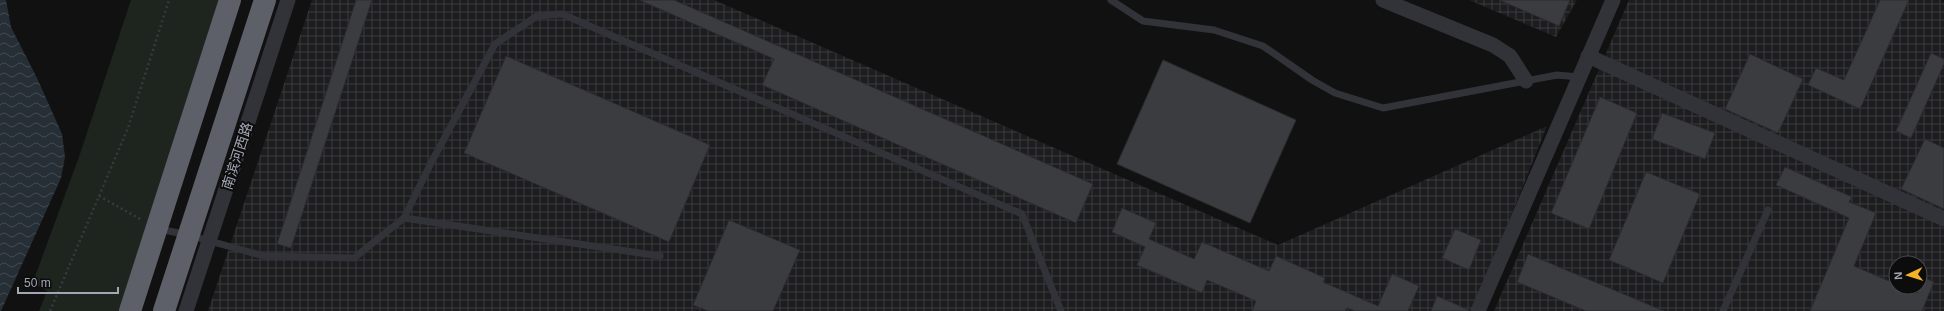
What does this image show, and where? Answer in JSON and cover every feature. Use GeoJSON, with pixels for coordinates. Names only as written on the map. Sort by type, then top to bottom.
{"type":"FeatureCollection","features":[{"type":"Feature","properties":{"kind":"highway"},"geometry":{"type":"LineString","coordinates":[[130,311],[230,0]]}},
{"type":"Feature","properties":{"kind":"highway","name":"南滨河西路"},"geometry":{"type":"LineString","coordinates":[[164,311],[265,0]]}},
{"type":"Feature","properties":{"kind":"street","name":"南滨河西路"},"geometry":{"type":"LineString","coordinates":[[186,311],[288,0]]}},
{"type":"Feature","properties":{"kind":"street"},"geometry":{"type":"LineString","coordinates":[[1383,0],[1494,45],[1510,56],[1526,81]]}},
{"type":"Feature","properties":{"kind":"street"},"geometry":{"type":"LineString","coordinates":[[1478,311],[1612,0]]}},
{"type":"Feature","properties":{"kind":"street"},"geometry":{"type":"LineString","coordinates":[[1588,56],[1944,219]]}},
{"type":"Feature","properties":{"kind":"lane"},"geometry":{"type":"LineString","coordinates":[[1111,0],[1142,21],[1214,30],[1263,46],[1312,80],[1335,93],[1383,108],[1557,75],[1579,77]]}},
{"type":"Feature","properties":{"kind":"lane"},"geometry":{"type":"LineString","coordinates":[[156,228],[188,235],[264,256],[354,258],[404,218],[430,163],[495,44],[537,16],[562,14],[1022,214],[1061,311]]}},
{"type":"Feature","properties":{"kind":"lane"},"geometry":{"type":"LineString","coordinates":[[1723,311],[1768,210]]}},
{"type":"Feature","properties":{"kind":"lane"},"geometry":{"type":"LineString","coordinates":[[404,218],[660,256]]}},
{"type":"Feature","properties":{"kind":"path"},"geometry":{"type":"LineString","coordinates":[[50,311],[128,128],[169,0]]}},
{"type":"Feature","properties":{"kind":"path"},"geometry":{"type":"LineString","coordinates":[[99,196],[156,228]]}},
{"type":"Feature","properties":{"kind":"shaded area"},"geometry":{"type":"Polygon","coordinates":[[[131,0],[221,0],[122,311],[39,311],[47,291],[33,282],[80,154],[131,0]]]}},
{"type":"Feature","properties":{"kind":"shaded area"},"geometry":{"type":"Polygon","coordinates":[[[312,0],[714,0],[1278,245],[1547,126],[1473,311],[208,311],[312,0]]]}},
{"type":"Feature","properties":{"kind":"shaded area"},"geometry":{"type":"Polygon","coordinates":[[[1469,0],[1577,0],[1556,37],[1469,0]]]}},
{"type":"Feature","properties":{"kind":"shaded area"},"geometry":{"type":"Polygon","coordinates":[[[1629,0],[1941,0],[1944,3],[1944,311],[1494,311],[1629,0]]]}},
{"type":"Feature","properties":{"kind":"water"},"geometry":{"type":"Polygon","coordinates":[[[0,0],[6,0],[11,27],[37,78],[62,134],[65,157],[61,178],[1,311],[0,311],[0,0]]]}},
{"type":"Feature","properties":{"kind":"building"},"geometry":{"type":"Polygon","coordinates":[[[356,0],[372,0],[291,248],[277,244],[356,0]]]}},
{"type":"Feature","properties":{"kind":"building"},"geometry":{"type":"Polygon","coordinates":[[[639,0],[674,0],[1093,184],[1076,223],[762,85],[774,59],[639,0]]]}},
{"type":"Feature","properties":{"kind":"building"},"geometry":{"type":"Polygon","coordinates":[[[1499,0],[1570,0],[1559,26],[1499,0]]]}},
{"type":"Feature","properties":{"kind":"building"},"geometry":{"type":"Polygon","coordinates":[[[1880,0],[1909,0],[1860,109],[1808,85],[1816,68],[1844,80],[1880,0]]]}},
{"type":"Feature","properties":{"kind":"building"},"geometry":{"type":"Polygon","coordinates":[[[1931,53],[1944,59],[1944,64],[1911,138],[1896,131],[1931,53]]]}},
{"type":"Feature","properties":{"kind":"building"},"geometry":{"type":"Polygon","coordinates":[[[1750,54],[1803,79],[1778,133],[1725,109],[1750,54]]]}},
{"type":"Feature","properties":{"kind":"building"},"geometry":{"type":"Polygon","coordinates":[[[506,56],[710,145],[669,242],[464,153],[506,56]]]}},
{"type":"Feature","properties":{"kind":"building"},"geometry":{"type":"Polygon","coordinates":[[[1163,60],[1296,120],[1250,223],[1117,164],[1163,60]]]}},
{"type":"Feature","properties":{"kind":"building"},"geometry":{"type":"Polygon","coordinates":[[[1600,97],[1637,113],[1589,229],[1551,213],[1600,97]]]}},
{"type":"Feature","properties":{"kind":"building"},"geometry":{"type":"Polygon","coordinates":[[[1662,113],[1715,133],[1705,159],[1652,139],[1662,113]]]}},
{"type":"Feature","properties":{"kind":"building"},"geometry":{"type":"Polygon","coordinates":[[[1925,139],[1944,148],[1944,209],[1901,189],[1925,139]]]}},
{"type":"Feature","properties":{"kind":"building"},"geometry":{"type":"Polygon","coordinates":[[[1785,167],[1852,197],[1849,202],[1876,213],[1854,266],[1888,281],[1888,295],[1928,295],[1928,279],[1934,282],[1922,311],[1810,311],[1849,218],[1776,185],[1785,167]]]}},
{"type":"Feature","properties":{"kind":"building"},"geometry":{"type":"Polygon","coordinates":[[[1646,172],[1700,194],[1663,283],[1609,260],[1646,172]]]}},
{"type":"Feature","properties":{"kind":"building"},"geometry":{"type":"Polygon","coordinates":[[[1122,208],[1156,223],[1149,239],[1194,259],[1202,242],[1269,271],[1276,256],[1325,278],[1323,282],[1378,306],[1392,274],[1419,286],[1408,311],[1355,311],[1347,308],[1345,311],[1252,311],[1256,301],[1207,280],[1202,293],[1137,265],[1145,247],[1112,232],[1122,208]]]}},
{"type":"Feature","properties":{"kind":"building"},"geometry":{"type":"Polygon","coordinates":[[[729,220],[800,250],[773,311],[708,311],[693,305],[729,220]]]}},
{"type":"Feature","properties":{"kind":"building"},"geometry":{"type":"Polygon","coordinates":[[[1455,229],[1481,240],[1469,270],[1442,258],[1455,229]]]}},
{"type":"Feature","properties":{"kind":"building"},"geometry":{"type":"Polygon","coordinates":[[[1528,254],[1664,311],[1586,311],[1517,282],[1528,254]]]}},
{"type":"Feature","properties":{"kind":"building"},"geometry":{"type":"Polygon","coordinates":[[[1437,296],[1469,310],[1469,311],[1431,311],[1437,296]]]}}]}
